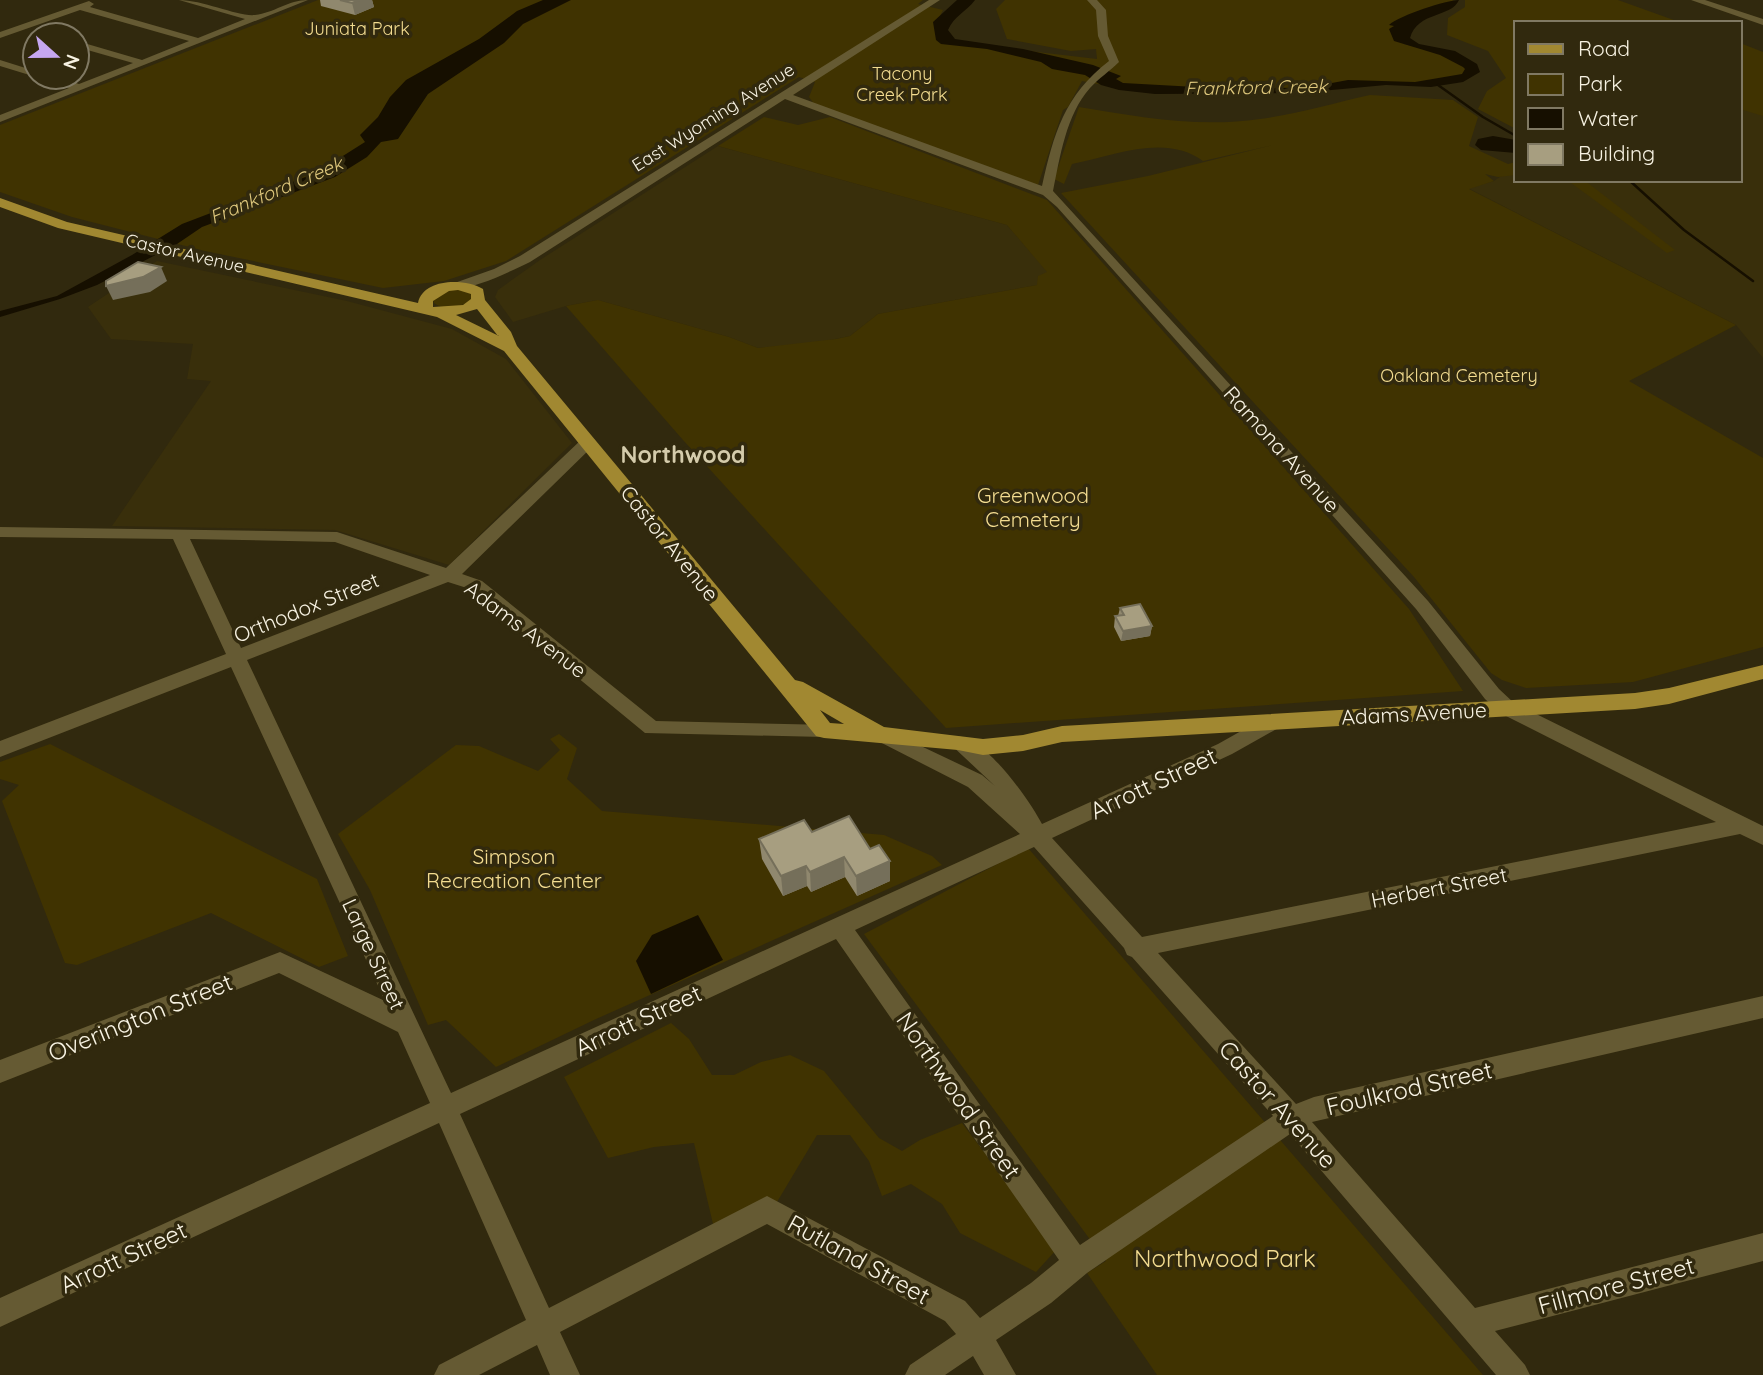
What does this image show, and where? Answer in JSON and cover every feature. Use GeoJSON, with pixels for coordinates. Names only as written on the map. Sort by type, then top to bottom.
{"type":"FeatureCollection","features":[{"type":"Feature","properties":{"kind":"main road","name":"Castor Avenue"},"geometry":{"type":"LineString","coordinates":[[0,202],[63,225],[434,311],[510,348]]}},
{"type":"Feature","properties":{"kind":"main road","name":"Castor Avenue"},"geometry":{"type":"LineString","coordinates":[[373,296],[410,295],[453,286]]}},
{"type":"Feature","properties":{"kind":"main road"},"geometry":{"type":"LineString","coordinates":[[436,291],[425,300],[434,311],[467,309],[479,298],[475,289],[453,286]]}},
{"type":"Feature","properties":{"kind":"main road","name":"Castor Avenue"},"geometry":{"type":"LineString","coordinates":[[479,298],[506,335],[510,348],[824,730]]}},
{"type":"Feature","properties":{"kind":"main road","name":"Adams Avenue"},"geometry":{"type":"LineString","coordinates":[[824,730],[958,742],[983,747],[1023,743],[1062,734],[1658,698],[1763,671]]}},
{"type":"Feature","properties":{"kind":"main road","name":"Castor Avenue"},"geometry":{"type":"LineString","coordinates":[[776,672],[823,704],[883,735]]}},
{"type":"Feature","properties":{"kind":"street"},"geometry":{"type":"LineString","coordinates":[[40,21],[100,0]]}},
{"type":"Feature","properties":{"kind":"street"},"geometry":{"type":"LineString","coordinates":[[184,0],[255,19]]}},
{"type":"Feature","properties":{"kind":"street"},"geometry":{"type":"LineString","coordinates":[[91,83],[302,0]]}},
{"type":"Feature","properties":{"kind":"street","name":"East Wyoming Avenue"},"geometry":{"type":"LineString","coordinates":[[479,298],[512,267],[935,0]]}},
{"type":"Feature","properties":{"kind":"street"},"geometry":{"type":"LineString","coordinates":[[1047,192],[1056,149],[1080,93],[1090,80],[1111,65],[1114,57],[1103,36],[1101,10],[1092,0]]}},
{"type":"Feature","properties":{"kind":"street"},"geometry":{"type":"LineString","coordinates":[[1696,0],[1763,22]]}},
{"type":"Feature","properties":{"kind":"street"},"geometry":{"type":"LineString","coordinates":[[79,8],[199,41]]}},
{"type":"Feature","properties":{"kind":"street"},"geometry":{"type":"LineString","coordinates":[[0,21],[21,27]]}},
{"type":"Feature","properties":{"kind":"street"},"geometry":{"type":"LineString","coordinates":[[0,35],[21,27]]}},
{"type":"Feature","properties":{"kind":"street"},"geometry":{"type":"LineString","coordinates":[[91,48],[143,63]]}},
{"type":"Feature","properties":{"kind":"street"},"geometry":{"type":"LineString","coordinates":[[0,63],[21,70]]}},
{"type":"Feature","properties":{"kind":"street"},"geometry":{"type":"LineString","coordinates":[[805,82],[811,106]]}},
{"type":"Feature","properties":{"kind":"street"},"geometry":{"type":"LineString","coordinates":[[0,118],[71,91]]}},
{"type":"Feature","properties":{"kind":"street","name":"Ramona Avenue"},"geometry":{"type":"LineString","coordinates":[[784,95],[1047,192],[1061,204],[1422,605],[1492,694],[1507,708],[1763,836]]}},
{"type":"Feature","properties":{"kind":"street","name":"East Wyoming Avenue"},"geometry":{"type":"LineString","coordinates":[[453,286],[512,267]]}},
{"type":"Feature","properties":{"kind":"street","name":"Orthodox Street"},"geometry":{"type":"LineString","coordinates":[[0,749],[450,575],[588,442]]}},
{"type":"Feature","properties":{"kind":"street","name":"Adams Avenue"},"geometry":{"type":"LineString","coordinates":[[0,532],[337,537],[476,585],[652,727],[824,730]]}},
{"type":"Feature","properties":{"kind":"street","name":"Large Street"},"geometry":{"type":"LineString","coordinates":[[179,534],[407,1024],[565,1375]]}},
{"type":"Feature","properties":{"kind":"street","name":"Arrott Street"},"geometry":{"type":"LineString","coordinates":[[0,1313],[1225,749],[1273,722]]}},
{"type":"Feature","properties":{"kind":"street","name":"Castor Avenue"},"geometry":{"type":"LineString","coordinates":[[883,735],[975,781],[1037,836],[1292,1118],[1515,1375]]}},
{"type":"Feature","properties":{"kind":"street","name":"Castor Avenue"},"geometry":{"type":"LineString","coordinates":[[958,742],[983,760],[1026,812],[1037,836]]}},
{"type":"Feature","properties":{"kind":"street","name":"Herbert Street"},"geometry":{"type":"LineString","coordinates":[[1135,947],[1742,825]]}},
{"type":"Feature","properties":{"kind":"street","name":"Northwood Street"},"geometry":{"type":"LineString","coordinates":[[840,927],[1077,1263]]}},
{"type":"Feature","properties":{"kind":"street","name":"Overington Street"},"geometry":{"type":"LineString","coordinates":[[0,1072],[280,962],[407,1024]]}},
{"type":"Feature","properties":{"kind":"street","name":"Foulkrod Street"},"geometry":{"type":"LineString","coordinates":[[920,1375],[1041,1293],[1077,1263],[1292,1118],[1314,1110],[1763,1007]]}},
{"type":"Feature","properties":{"kind":"street","name":"Rutland Street"},"geometry":{"type":"LineString","coordinates":[[543,1326],[767,1209],[955,1311],[977,1336],[1001,1375]]}},
{"type":"Feature","properties":{"kind":"street","name":"Fillmore Street"},"geometry":{"type":"LineString","coordinates":[[1470,1322],[1763,1247]]}},
{"type":"Feature","properties":{"kind":"street"},"geometry":{"type":"LineString","coordinates":[[449,1375],[543,1326]]}},
{"type":"Feature","properties":{"kind":"shaded area"},"geometry":{"type":"Polygon","coordinates":[[[1742,98],[1763,99],[1763,358],[1736,325],[1468,188],[1494,181],[1514,167],[1514,182],[1742,182],[1742,98]]]}},
{"type":"Feature","properties":{"kind":"shaded area"},"geometry":{"type":"Polygon","coordinates":[[[718,146],[1007,225],[1048,272],[1037,285],[878,314],[850,336],[815,343],[758,348],[729,337],[598,300],[566,306],[513,322],[495,297],[498,290],[718,146]]]}},
{"type":"Feature","properties":{"kind":"shaded area"},"geometry":{"type":"Polygon","coordinates":[[[157,261],[347,301],[452,329],[506,359],[572,443],[449,565],[335,530],[112,526],[211,381],[187,379],[193,344],[111,339],[88,307],[157,261]]]}},
{"type":"Feature","properties":{"kind":"green space"},"geometry":{"type":"Polygon","coordinates":[[[318,0],[923,0],[918,4],[943,10],[938,20],[952,42],[1097,59],[1096,49],[1071,51],[1007,39],[996,9],[1005,0],[1454,0],[1413,20],[1404,44],[1466,59],[1474,72],[1452,83],[1370,83],[1319,91],[1119,88],[1082,81],[1068,107],[1063,110],[1038,185],[814,104],[809,97],[815,82],[799,77],[506,261],[444,281],[383,288],[205,251],[72,217],[0,192],[0,125],[318,0]]]}},
{"type":"Feature","properties":{"kind":"green space"},"geometry":{"type":"Polygon","coordinates":[[[1465,0],[1618,0],[1676,21],[1514,21],[1514,128],[1478,109],[1487,91],[1506,78],[1488,51],[1447,35],[1448,18],[1465,7],[1465,0]]]}},
{"type":"Feature","properties":{"kind":"green space"},"geometry":{"type":"Polygon","coordinates":[[[1742,44],[1763,52],[1763,116],[1742,110],[1742,44]]]}},
{"type":"Feature","properties":{"kind":"green space","name":"Oakland Cemetery"},"geometry":{"type":"Polygon","coordinates":[[[1370,95],[1453,100],[1478,117],[1469,146],[1508,164],[1514,162],[1514,175],[1498,177],[1485,174],[1494,181],[1469,189],[1736,325],[1629,381],[1763,458],[1763,647],[1633,682],[1526,688],[1502,680],[1491,673],[1414,577],[1061,193],[1148,176],[1273,145],[1203,161],[1172,149],[1139,149],[1072,164],[1064,184],[1054,179],[1079,107],[1192,122],[1237,121],[1288,114],[1370,95]]]}},
{"type":"Feature","properties":{"kind":"green space","name":"Greenwood Cemetery"},"geometry":{"type":"Polygon","coordinates":[[[764,117],[798,125],[830,117],[1047,200],[1409,609],[1463,691],[946,728],[683,440],[566,306],[598,300],[729,337],[758,348],[850,336],[878,314],[1037,285],[1038,276],[1047,272],[1007,225],[718,146],[764,117]]]}},
{"type":"Feature","properties":{"kind":"green space"},"geometry":{"type":"Polygon","coordinates":[[[1570,182],[1587,182],[1675,250],[1667,253],[1570,182]]]}},
{"type":"Feature","properties":{"kind":"green space"},"geometry":{"type":"Polygon","coordinates":[[[456,289],[472,293],[472,300],[453,307],[434,303],[433,300],[443,292],[456,289]]]}},
{"type":"Feature","properties":{"kind":"green space","name":"Simpson Recreation Center"},"geometry":{"type":"Polygon","coordinates":[[[559,734],[577,748],[567,779],[602,811],[884,835],[932,856],[942,865],[596,1019],[496,1067],[446,1020],[428,1025],[370,890],[338,834],[456,745],[479,746],[538,771],[560,750],[550,739],[559,734]]]}},
{"type":"Feature","properties":{"kind":"green space"},"geometry":{"type":"Polygon","coordinates":[[[50,744],[317,879],[348,956],[319,967],[211,913],[77,965],[65,963],[2,801],[19,785],[0,779],[0,762],[50,744]]]}},
{"type":"Feature","properties":{"kind":"green space","name":"Northwood Park"},"geometry":{"type":"Polygon","coordinates":[[[1028,848],[1483,1375],[1157,1375],[1087,1273],[1106,1261],[864,934],[1028,848]]]}},
{"type":"Feature","properties":{"kind":"green space"},"geometry":{"type":"Polygon","coordinates":[[[671,1023],[689,1039],[712,1075],[734,1075],[761,1062],[790,1055],[824,1071],[879,1138],[902,1151],[920,1140],[962,1123],[1057,1249],[1036,1272],[960,1233],[942,1204],[911,1184],[882,1196],[869,1161],[850,1135],[817,1135],[777,1202],[713,1224],[694,1143],[654,1147],[608,1158],[564,1077],[671,1023]]]}},
{"type":"Feature","properties":{"kind":"water","name":"Frankford Creek"},"geometry":{"type":"Polygon","coordinates":[[[543,0],[571,0],[523,24],[504,43],[428,94],[398,139],[381,142],[367,157],[335,177],[202,227],[177,244],[97,285],[0,317],[0,311],[57,296],[182,224],[316,173],[365,142],[360,135],[378,117],[390,97],[406,80],[479,39],[517,11],[543,0]]]}},
{"type":"Feature","properties":{"kind":"water"},"geometry":{"type":"Polygon","coordinates":[[[957,0],[975,0],[953,21],[948,30],[955,39],[1023,49],[1093,65],[1121,76],[1116,79],[1123,83],[1305,88],[1348,80],[1415,82],[1462,74],[1465,69],[1463,67],[1440,55],[1394,41],[1389,29],[1394,26],[1389,25],[1395,21],[1413,13],[1459,0],[1449,10],[1420,23],[1410,38],[1419,44],[1455,51],[1477,64],[1480,72],[1463,82],[1431,87],[1386,85],[1299,93],[1155,94],[1119,90],[1101,85],[1085,75],[1052,69],[1041,62],[987,49],[941,44],[936,40],[933,22],[957,0]]]}},
{"type":"Feature","properties":{"kind":"water"},"geometry":{"type":"Polygon","coordinates":[[[1493,136],[1514,140],[1514,153],[1481,150],[1475,145],[1478,139],[1493,136]]]}},
{"type":"Feature","properties":{"kind":"water"},"geometry":{"type":"Polygon","coordinates":[[[698,915],[723,960],[651,994],[636,961],[652,935],[698,915]]]}},
{"type":"Feature","properties":{"kind":"building"},"geometry":{"type":"Polygon","coordinates":[[[138,262],[161,267],[143,277],[106,286],[106,281],[138,262]]]}},
{"type":"Feature","properties":{"kind":"building"},"geometry":{"type":"Polygon","coordinates":[[[1140,604],[1152,626],[1123,631],[1115,616],[1124,615],[1120,608],[1140,604]]]}},
{"type":"Feature","properties":{"kind":"building"},"geometry":{"type":"Polygon","coordinates":[[[849,816],[870,849],[879,845],[890,861],[856,876],[844,857],[810,872],[806,866],[781,876],[759,839],[804,820],[812,832],[849,816]]]}},
{"type":"Feature","properties":{"kind":"waterway"},"geometry":{"type":"LineString","coordinates":[[1438,85],[1514,135]]}},
{"type":"Feature","properties":{"kind":"waterway"},"geometry":{"type":"LineString","coordinates":[[1631,182],[1684,230],[1753,281]]}},
{"type":"Feature","properties":{"kind":"district","name":"Northwood"},"geometry":{"type":"Point","coordinates":[683,454]}},
{"type":"Feature","properties":{"kind":"park label","name":"Juniata Park"},"geometry":{"type":"Point","coordinates":[357,28]}},
{"type":"Feature","properties":{"kind":"park label","name":"Tacony Creek Park"},"geometry":{"type":"Point","coordinates":[902,83]}}]}
